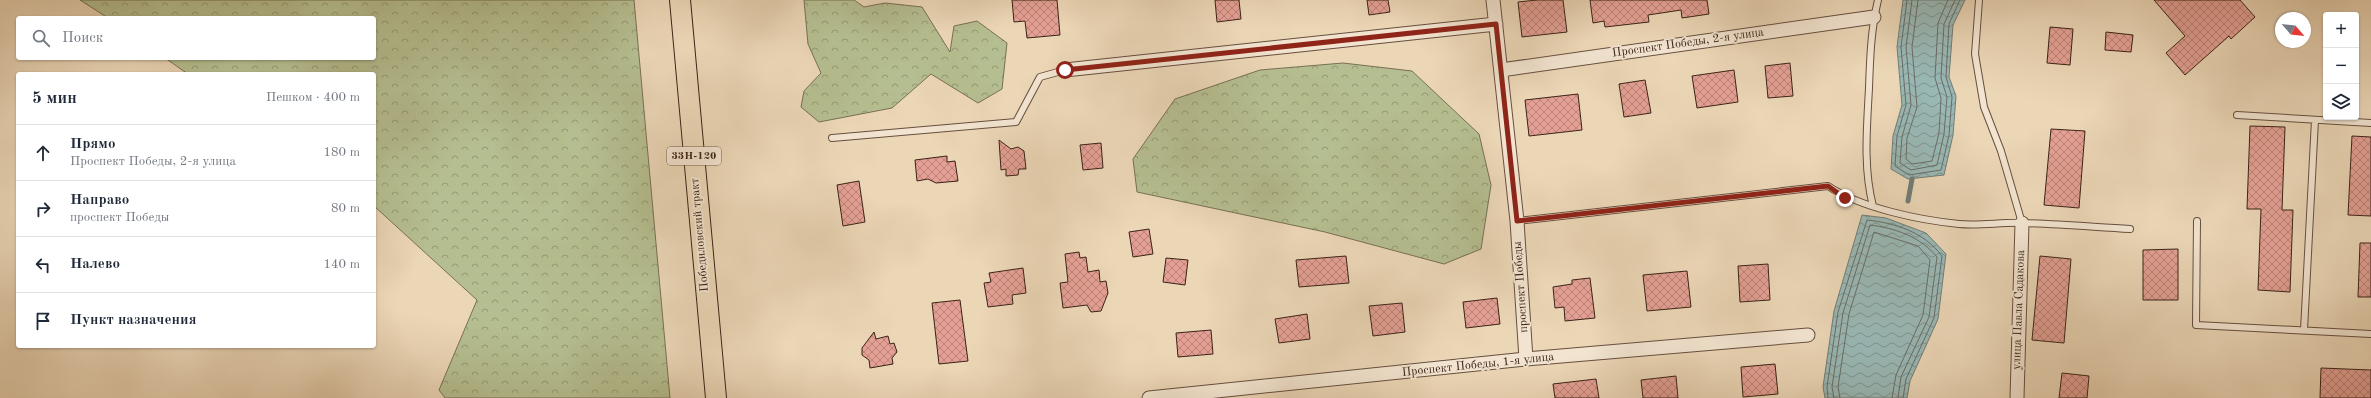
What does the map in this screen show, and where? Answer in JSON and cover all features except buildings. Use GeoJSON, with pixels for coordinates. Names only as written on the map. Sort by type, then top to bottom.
{"type":"FeatureCollection","features":[{"type":"Feature","properties":{"kind":"main road","name":"Победиловский тракт"},"geometry":{"type":"LineString","coordinates":[[680,0],[716,398]]}},
{"type":"Feature","properties":{"kind":"street","name":"проспект Победы"},"geometry":{"type":"LineString","coordinates":[[1493,0],[1517,221],[1526,360]]}},
{"type":"Feature","properties":{"kind":"street","name":"Проспект Победы, 2-я улица"},"geometry":{"type":"LineString","coordinates":[[1501,70],[1874,17]]}},
{"type":"Feature","properties":{"kind":"street"},"geometry":{"type":"LineString","coordinates":[[1065,70],[1496,24]]}},
{"type":"Feature","properties":{"kind":"street","name":"улица Павла Садакова"},"geometry":{"type":"LineString","coordinates":[[2017,398],[2022,223]]}},
{"type":"Feature","properties":{"kind":"street","name":"Проспект Победы, 1-я улица"},"geometry":{"type":"LineString","coordinates":[[1149,398],[1526,360],[1808,335]]}},
{"type":"Feature","properties":{"kind":"lane"},"geometry":{"type":"LineString","coordinates":[[1874,206],[1868,170],[1867,127],[1874,17],[1878,0]]}},
{"type":"Feature","properties":{"kind":"lane"},"geometry":{"type":"LineString","coordinates":[[1979,0],[1975,54],[1984,107],[2001,151],[2022,223]]}},
{"type":"Feature","properties":{"kind":"lane"},"geometry":{"type":"LineString","coordinates":[[832,138],[1016,122],[1040,77],[1065,70]]}},
{"type":"Feature","properties":{"kind":"lane"},"geometry":{"type":"LineString","coordinates":[[2237,115],[2371,123]]}},
{"type":"Feature","properties":{"kind":"lane"},"geometry":{"type":"LineString","coordinates":[[2304,330],[2315,120]]}},
{"type":"Feature","properties":{"kind":"lane"},"geometry":{"type":"LineString","coordinates":[[1517,221],[1828,186],[1845,198],[1922,218],[1960,224],[2022,223],[2130,229]]}},
{"type":"Feature","properties":{"kind":"lane"},"geometry":{"type":"LineString","coordinates":[[2197,221],[2196,324],[2371,334]]}},
{"type":"Feature","properties":{"kind":"green space"},"geometry":{"type":"Polygon","coordinates":[[[80,0],[634,0],[670,398],[445,398],[439,390],[477,300],[376,208],[376,72],[185,72],[168,60],[376,60],[376,16],[105,16],[80,0]]]}},
{"type":"Feature","properties":{"kind":"green space"},"geometry":{"type":"Polygon","coordinates":[[[804,0],[854,0],[864,7],[885,3],[922,7],[950,52],[954,26],[977,21],[1007,43],[1002,89],[978,103],[931,74],[892,108],[819,122],[801,107],[804,91],[821,73],[808,44],[804,0]]]}},
{"type":"Feature","properties":{"kind":"green space"},"geometry":{"type":"Polygon","coordinates":[[[1343,63],[1412,71],[1479,134],[1491,185],[1481,249],[1444,264],[1325,232],[1137,192],[1133,159],[1175,99],[1260,70],[1343,63]]]}},
{"type":"Feature","properties":{"kind":"water"},"geometry":{"type":"Polygon","coordinates":[[[1903,0],[1965,0],[1953,25],[1949,77],[1956,96],[1953,135],[1944,175],[1908,179],[1891,169],[1893,136],[1902,105],[1897,47],[1903,0]]]}},
{"type":"Feature","properties":{"kind":"water"},"geometry":{"type":"Polygon","coordinates":[[[1862,215],[1886,218],[1926,233],[1946,254],[1938,319],[1910,381],[1907,398],[1825,398],[1823,387],[1834,311],[1862,215]]]}},
{"type":"Feature","properties":{"kind":"waterway"},"geometry":{"type":"LineString","coordinates":[[1908,201],[1912,179]]}},
{"type":"Feature","properties":{"kind":"route"},"geometry":{"type":"LineString","coordinates":[[1065,70],[1496,24],[1517,221],[1828,186],[1845,198]]}}]}
